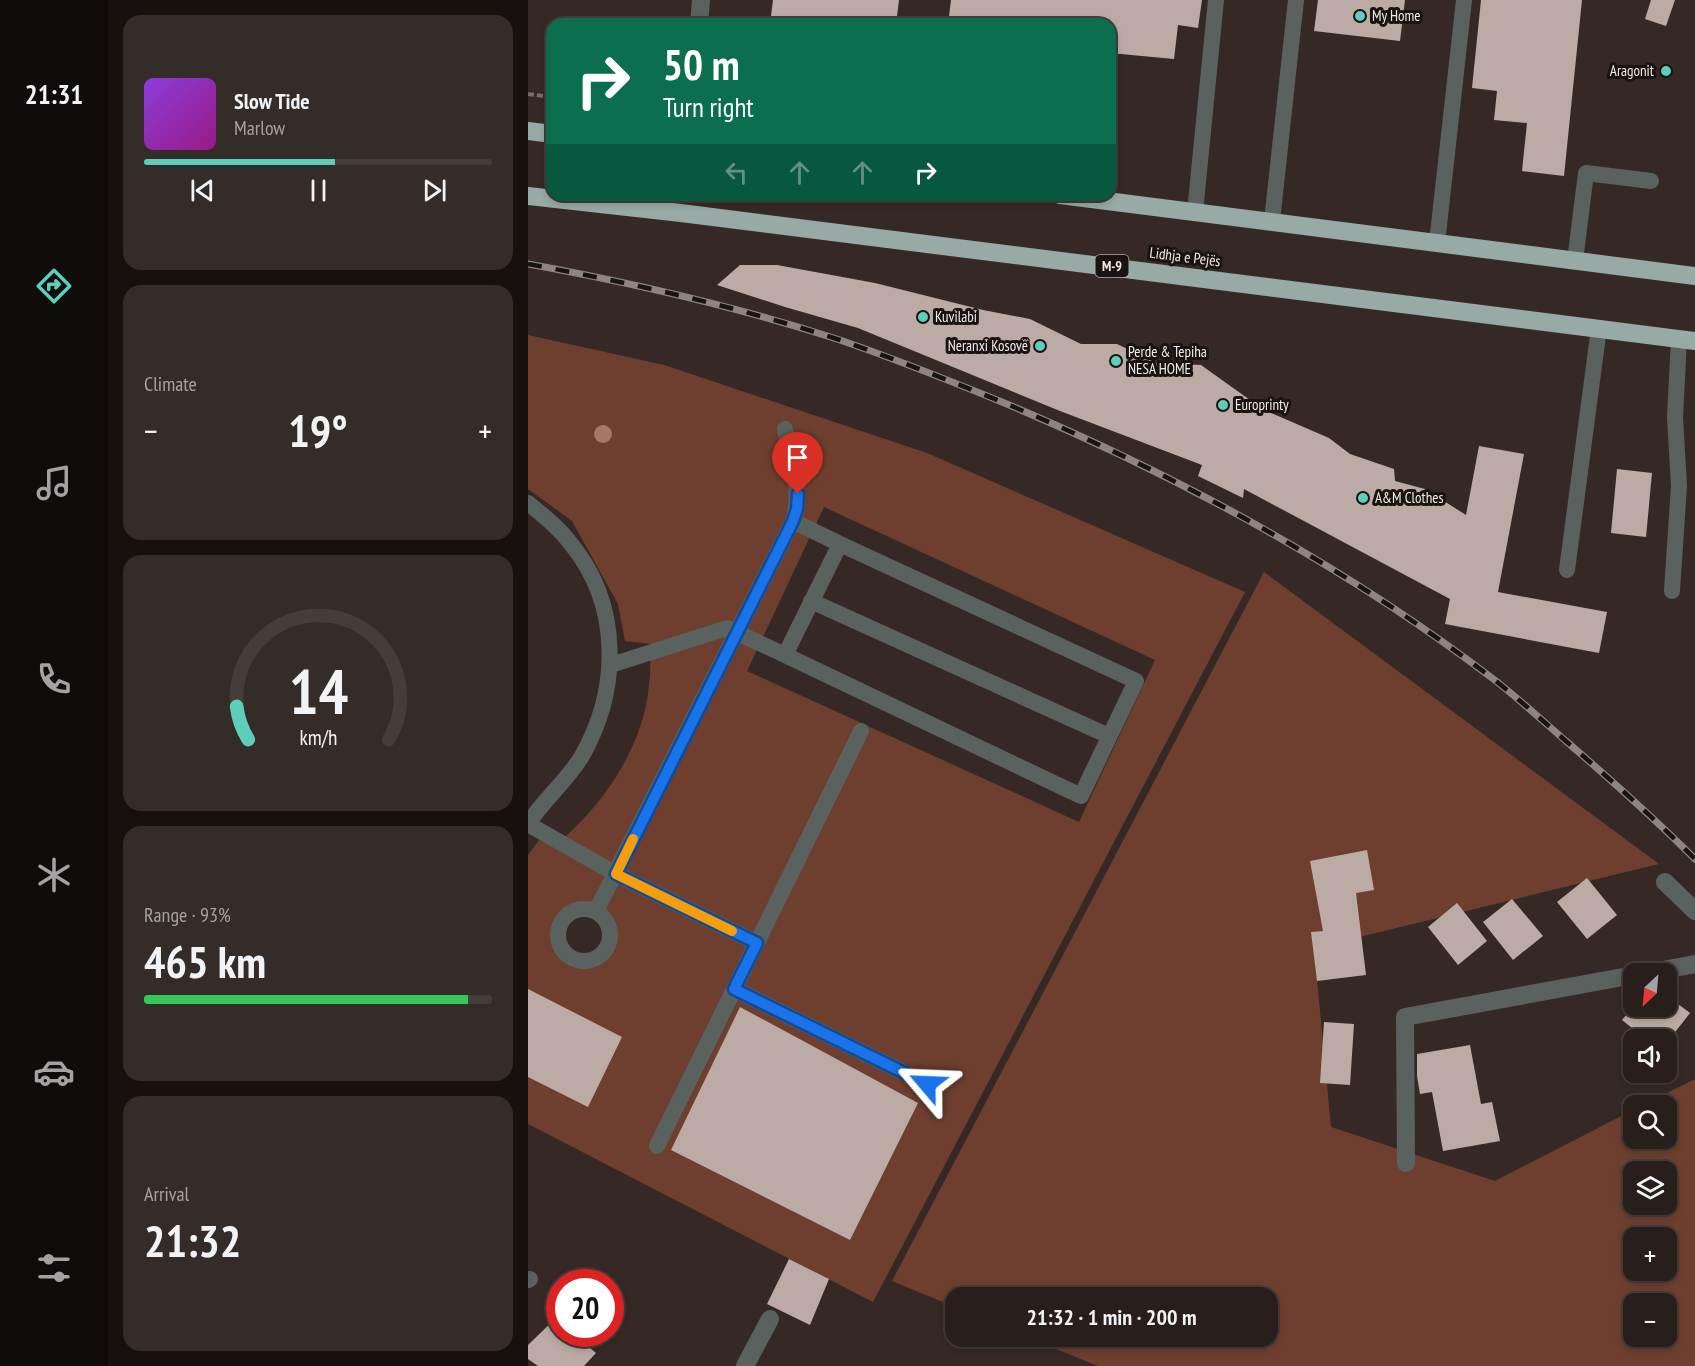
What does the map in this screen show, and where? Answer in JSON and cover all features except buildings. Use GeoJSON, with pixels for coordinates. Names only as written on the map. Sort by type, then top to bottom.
{"type":"FeatureCollection","features":[{"type":"Feature","properties":{"kind":"highway"},"geometry":{"type":"LineString","coordinates":[[528,131],[546,133]]}},
{"type":"Feature","properties":{"kind":"highway","name":"Lidhja e Pejës"},"geometry":{"type":"LineString","coordinates":[[528,196],[546,198]]}},
{"type":"Feature","properties":{"kind":"highway","name":"Lidhja e Pejës"},"geometry":{"type":"LineString","coordinates":[[574,201],[693,214],[1687,340]]}},
{"type":"Feature","properties":{"kind":"highway"},"geometry":{"type":"LineString","coordinates":[[1108,201],[1695,276]]}},
{"type":"Feature","properties":{"kind":"street"},"geometry":{"type":"LineString","coordinates":[[700,18],[701,0]]}},
{"type":"Feature","properties":{"kind":"street"},"geometry":{"type":"LineString","coordinates":[[1665,882],[1695,911]]}},
{"type":"Feature","properties":{"kind":"street"},"geometry":{"type":"LineString","coordinates":[[1677,967],[1695,964]]}},
{"type":"Feature","properties":{"kind":"street"},"geometry":{"type":"LineString","coordinates":[[1406,1163],[1405,1017],[1623,977]]}},
{"type":"Feature","properties":{"kind":"street"},"geometry":{"type":"LineString","coordinates":[[745,1366],[770,1319]]}},
{"type":"Feature","properties":{"kind":"lane"},"geometry":{"type":"LineString","coordinates":[[1195,212],[1216,0]]}},
{"type":"Feature","properties":{"kind":"lane"},"geometry":{"type":"LineString","coordinates":[[1272,221],[1296,0]]}},
{"type":"Feature","properties":{"kind":"lane"},"geometry":{"type":"LineString","coordinates":[[1437,243],[1464,0]]}},
{"type":"Feature","properties":{"kind":"lane"},"geometry":{"type":"LineString","coordinates":[[1575,261],[1587,173],[1651,181]]}},
{"type":"Feature","properties":{"kind":"lane"},"geometry":{"type":"LineString","coordinates":[[1567,570],[1599,328]]}},
{"type":"Feature","properties":{"kind":"lane"},"geometry":{"type":"LineString","coordinates":[[1672,591],[1679,486],[1675,417],[1687,340]]}},
{"type":"Feature","properties":{"kind":"lane"},"geometry":{"type":"LineString","coordinates":[[596,911],[793,521],[798,494],[785,429]]}},
{"type":"Feature","properties":{"kind":"lane"},"geometry":{"type":"LineString","coordinates":[[528,503],[551,521],[573,545],[588,570],[606,616],[611,665],[600,716],[591,739],[571,773],[547,798],[528,824],[616,874],[757,943]]}},
{"type":"Feature","properties":{"kind":"lane"},"geometry":{"type":"LineString","coordinates":[[611,665],[727,628],[1081,796],[1136,681],[793,521]]}},
{"type":"Feature","properties":{"kind":"lane"},"geometry":{"type":"LineString","coordinates":[[785,655],[840,543]]}},
{"type":"Feature","properties":{"kind":"lane"},"geometry":{"type":"LineString","coordinates":[[812,601],[1109,736]]}},
{"type":"Feature","properties":{"kind":"lane"},"geometry":{"type":"LineString","coordinates":[[657,1146],[861,732]]}},
{"type":"Feature","properties":{"kind":"lane"},"geometry":{"type":"LineString","coordinates":[[734,989],[927,1084]]}},
{"type":"Feature","properties":{"kind":"path"},"geometry":{"type":"LineString","coordinates":[[528,94],[546,96]]}},
{"type":"Feature","properties":{"kind":"shaded area"},"geometry":{"type":"Polygon","coordinates":[[[528,335],[664,365],[927,453],[1245,592],[873,1302],[528,1124],[528,855],[540,839],[556,847],[588,814],[620,770],[636,738],[647,703],[651,644],[625,641],[618,604],[572,521],[528,489],[528,335]],[[824,507],[747,671],[1079,822],[1155,660],[824,507]],[[579,909],[567,916],[560,925],[558,935],[565,953],[573,959],[583,961],[595,958],[606,949],[610,934],[602,918],[591,911],[579,909]]]}},
{"type":"Feature","properties":{"kind":"shaded area"},"geometry":{"type":"Polygon","coordinates":[[[1264,572],[1659,864],[1314,948],[1331,1127],[1495,1181],[1623,1115],[1623,1149],[1677,1149],[1677,1095],[1663,1095],[1695,1079],[1695,1366],[1098,1366],[1051,1347],[1278,1347],[1278,1287],[945,1287],[945,1303],[892,1281],[1264,572]]]}},
{"type":"Feature","properties":{"kind":"railway"},"geometry":{"type":"LineString","coordinates":[[528,264],[685,297],[840,340],[1002,402],[1132,460],[1195,492],[1319,561],[1439,639],[1523,703],[1695,859]]}},
{"type":"Feature","properties":{"kind":"slow traffic"},"geometry":{"type":"LineString","coordinates":[[633,839],[616,874],[732,931]]}},
{"type":"Feature","properties":{"kind":"place","name":"My Home"},"geometry":{"type":"Point","coordinates":[1360,16]}},
{"type":"Feature","properties":{"kind":"place","name":"Aragonit"},"geometry":{"type":"Point","coordinates":[1666,71]}},
{"type":"Feature","properties":{"kind":"place","name":"Kuvilabi"},"geometry":{"type":"Point","coordinates":[923,317]}},
{"type":"Feature","properties":{"kind":"place","name":"Neranxi Kosovë"},"geometry":{"type":"Point","coordinates":[1040,346]}},
{"type":"Feature","properties":{"kind":"place","name":"Perde & Tepiha NESA HOME"},"geometry":{"type":"Point","coordinates":[1116,361]}},
{"type":"Feature","properties":{"kind":"place","name":"Europrinty"},"geometry":{"type":"Point","coordinates":[1223,405]}},
{"type":"Feature","properties":{"kind":"place","name":"A&M Clothes"},"geometry":{"type":"Point","coordinates":[1363,498]}},
{"type":"Feature","properties":{"kind":"route"},"geometry":{"type":"LineString","coordinates":[[798,494],[793,521],[616,874],[757,943],[734,989],[927,1084]]}}]}
